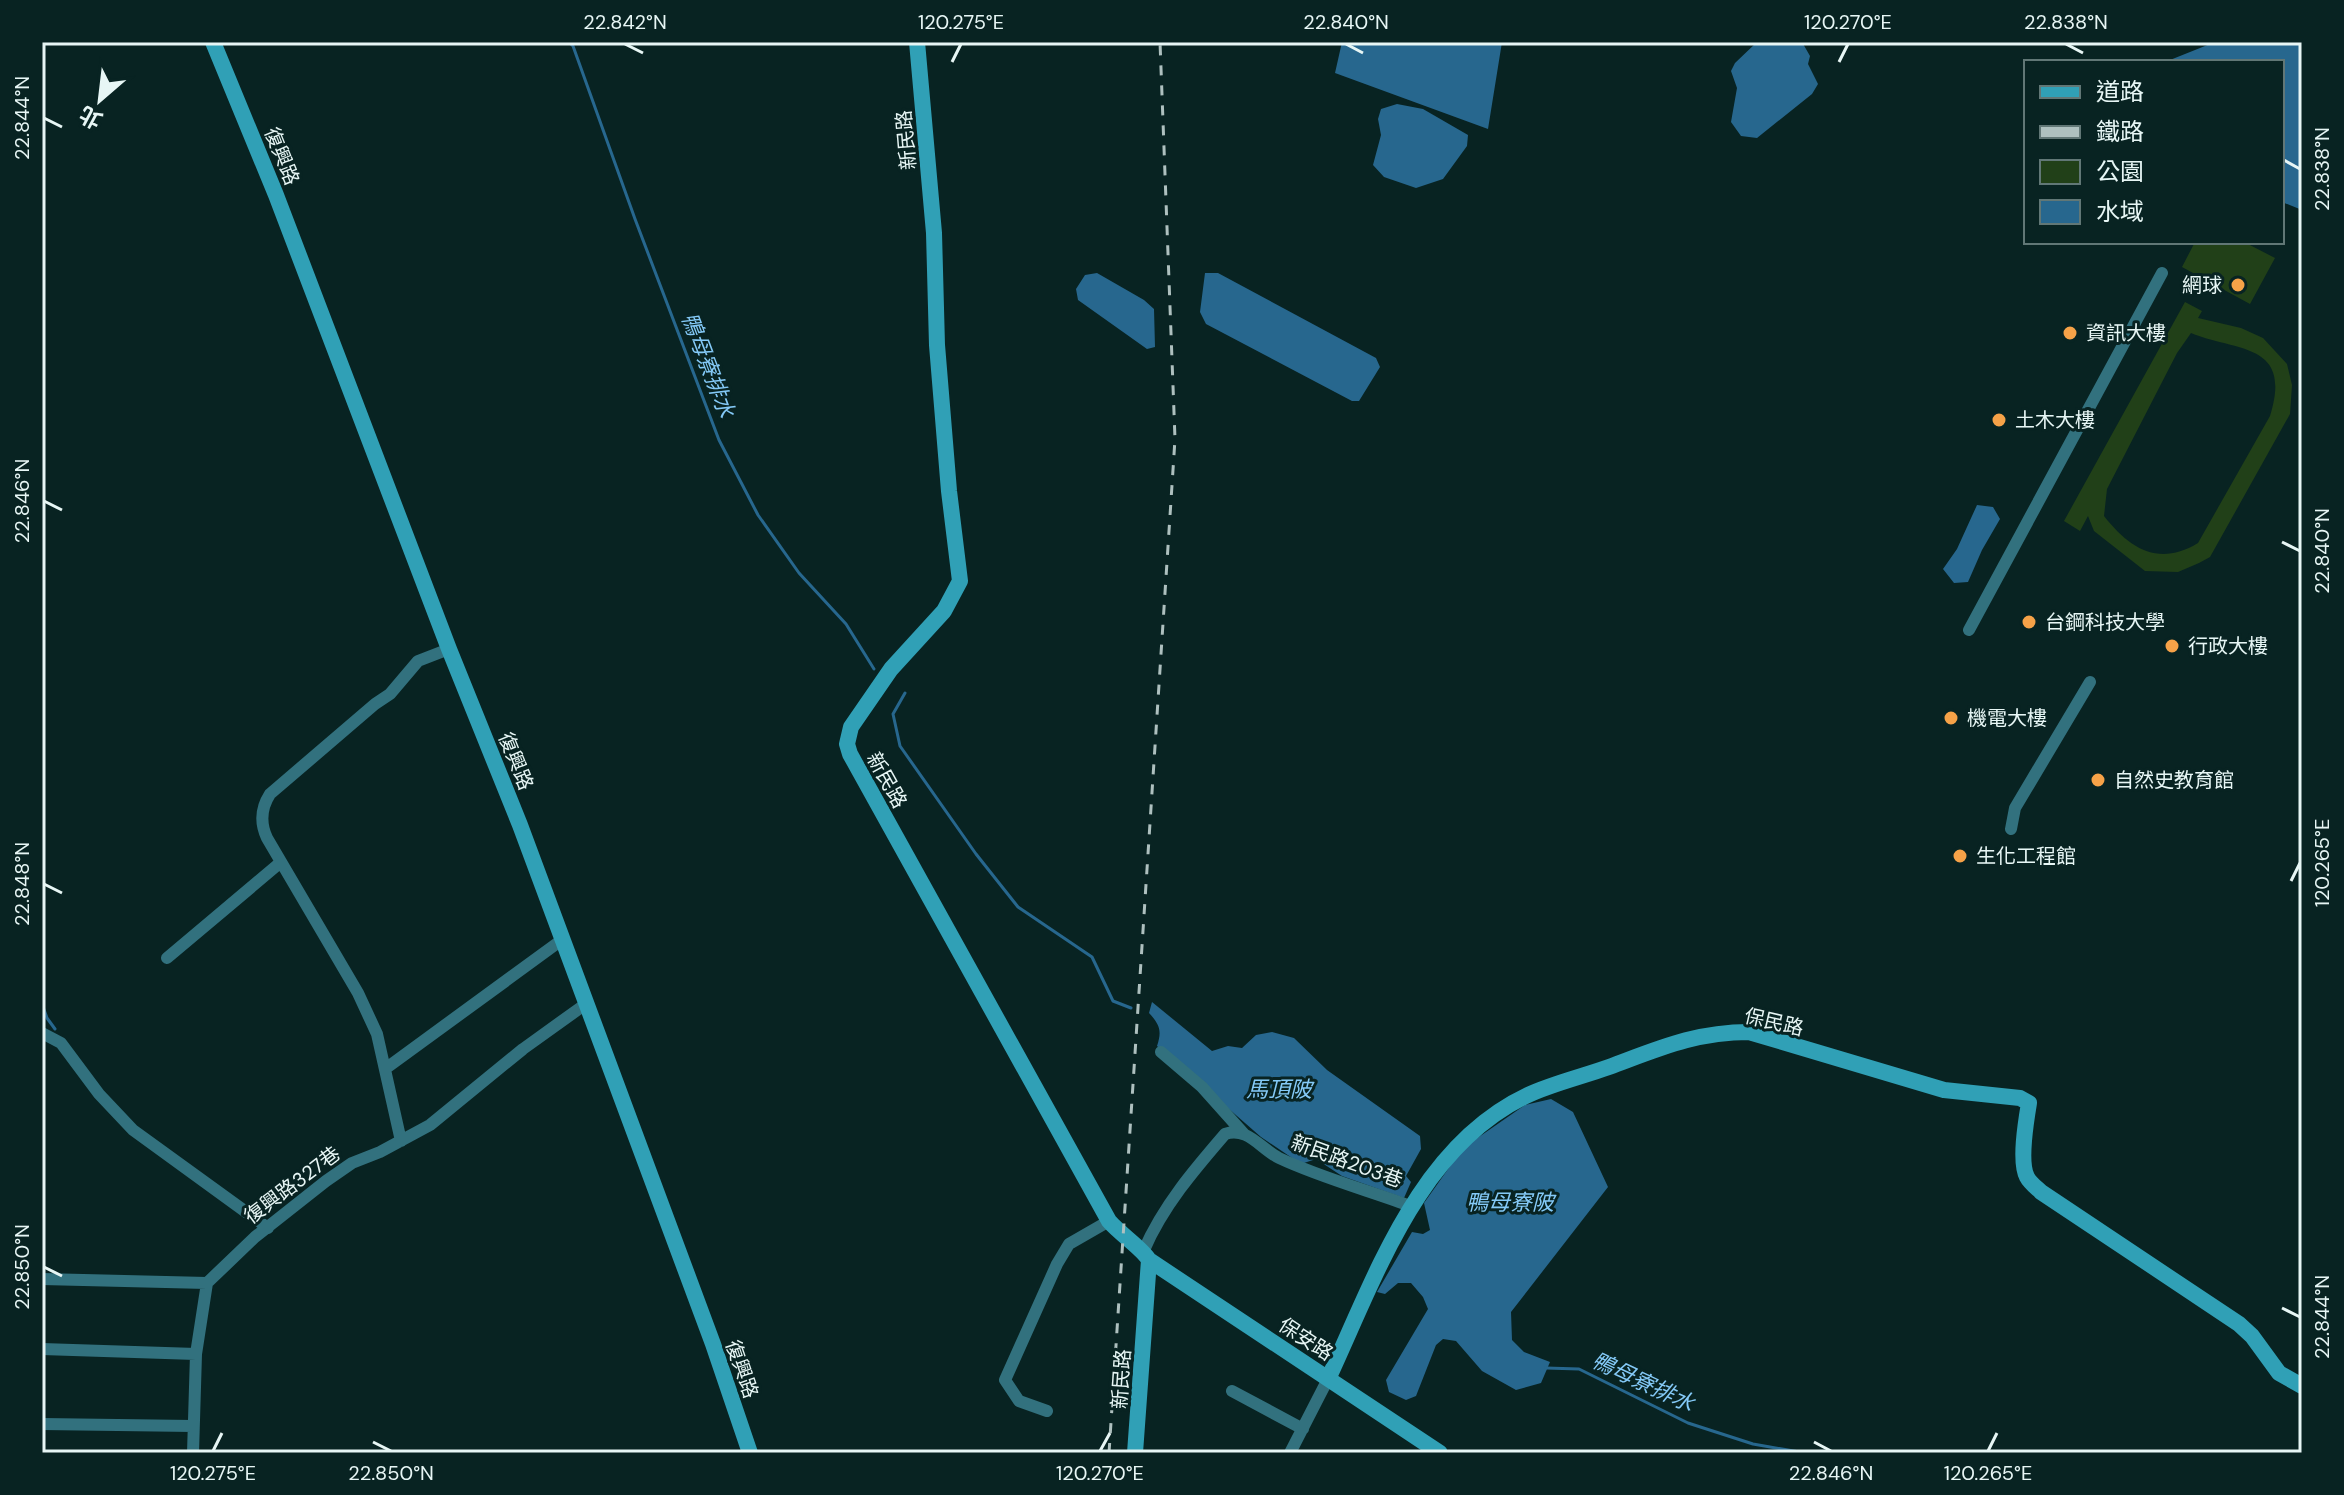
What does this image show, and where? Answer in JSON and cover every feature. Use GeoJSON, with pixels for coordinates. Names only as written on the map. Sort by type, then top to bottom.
{"type":"FeatureCollection","features":[{"type":"Feature","properties":{"kind":"street","name":"復興路"},"geometry":{"type":"LineString","coordinates":[[215,42],[563,939],[750,1453]]}},
{"type":"Feature","properties":{"kind":"street","name":"新民路"},"geometry":{"type":"LineString","coordinates":[[917,42],[934,233],[937,345],[960,581],[944,611],[891,669],[859,715],[851,727],[847,744],[920,882],[1109,1221],[1146,1255],[1135,1453]]}},
{"type":"Feature","properties":{"kind":"street"},"geometry":{"type":"LineString","coordinates":[[1969,630],[2162,273]]}},
{"type":"Feature","properties":{"kind":"street"},"geometry":{"type":"LineString","coordinates":[[401,1141],[377,1034],[358,993],[262,828],[264,802],[390,694],[418,661],[449,649]]}},
{"type":"Feature","properties":{"kind":"street"},"geometry":{"type":"LineString","coordinates":[[2011,829],[2015,808],[2090,682]]}},
{"type":"Feature","properties":{"kind":"street"},"geometry":{"type":"LineString","coordinates":[[167,958],[281,862]]}},
{"type":"Feature","properties":{"kind":"street"},"geometry":{"type":"LineString","coordinates":[[385,1069],[563,939]]}},
{"type":"Feature","properties":{"kind":"street","name":"復興路327巷"},"geometry":{"type":"LineString","coordinates":[[207,1283],[268,1228],[352,1163],[430,1125],[523,1049],[587,1003]]}},
{"type":"Feature","properties":{"kind":"street","name":"保民路"},"geometry":{"type":"LineString","coordinates":[[1290,1453],[1393,1241],[1413,1207],[1456,1148],[1482,1124],[1530,1094],[1688,1038],[1717,1032],[1749,1032],[1944,1090],[2020,1098],[2029,1103],[2024,1133],[2025,1175],[2032,1183],[2239,1324],[2252,1336],[2279,1373],[2302,1386]]}},
{"type":"Feature","properties":{"kind":"street"},"geometry":{"type":"LineString","coordinates":[[42,1033],[61,1043],[99,1094],[133,1130],[268,1228]]}},
{"type":"Feature","properties":{"kind":"street","name":"新民路203巷"},"geometry":{"type":"LineString","coordinates":[[1161,1052],[1202,1087],[1244,1134],[1277,1157],[1413,1207]]}},
{"type":"Feature","properties":{"kind":"street"},"geometry":{"type":"LineString","coordinates":[[1146,1255],[1156,1222],[1190,1175],[1225,1134],[1233,1131],[1244,1134]]}},
{"type":"Feature","properties":{"kind":"street"},"geometry":{"type":"LineString","coordinates":[[1047,1411],[1019,1401],[1005,1380],[1069,1244],[1109,1221]]}},
{"type":"Feature","properties":{"kind":"street","name":"保安路"},"geometry":{"type":"LineString","coordinates":[[1146,1255],[1440,1453]]}},
{"type":"Feature","properties":{"kind":"street"},"geometry":{"type":"LineString","coordinates":[[42,1279],[207,1283],[196,1354],[193,1453]]}},
{"type":"Feature","properties":{"kind":"street"},"geometry":{"type":"LineString","coordinates":[[42,1349],[196,1354]]}},
{"type":"Feature","properties":{"kind":"street"},"geometry":{"type":"LineString","coordinates":[[1232,1391],[1303,1429]]}},
{"type":"Feature","properties":{"kind":"street"},"geometry":{"type":"LineString","coordinates":[[42,1424],[193,1426]]}},
{"type":"Feature","properties":{"kind":"green space","name":"網球"},"geometry":{"type":"Polygon","coordinates":[[[2194,244],[2248,244],[2275,258],[2250,304],[2182,267],[2194,244]]]}},
{"type":"Feature","properties":{"kind":"green space"},"geometry":{"type":"Polygon","coordinates":[[[2185,302],[2202,311],[2198,318],[2241,328],[2263,338],[2287,364],[2292,385],[2290,414],[2210,557],[2178,572],[2145,571],[2094,531],[2088,516],[2080,531],[2064,521],[2185,302]],[[2191,333],[2177,353],[2107,489],[2104,516],[2124,538],[2146,551],[2171,554],[2198,543],[2270,416],[2275,392],[2274,374],[2267,362],[2242,348],[2191,333]]]}},
{"type":"Feature","properties":{"kind":"water"},"geometry":{"type":"Polygon","coordinates":[[[1342,42],[1502,42],[1488,129],[1335,73],[1342,42]]]}},
{"type":"Feature","properties":{"kind":"water"},"geometry":{"type":"Polygon","coordinates":[[[1757,42],[1802,42],[1810,56],[1808,64],[1818,84],[1812,94],[1757,138],[1741,136],[1731,122],[1737,88],[1731,71],[1757,42]]]}},
{"type":"Feature","properties":{"kind":"water"},"geometry":{"type":"Polygon","coordinates":[[[2215,42],[2302,42],[2302,210],[2284,203],[2284,60],[2170,60],[2215,42]]]}},
{"type":"Feature","properties":{"kind":"water"},"geometry":{"type":"Polygon","coordinates":[[[1397,104],[1423,109],[1468,135],[1467,146],[1443,179],[1416,188],[1384,177],[1373,165],[1381,135],[1378,119],[1381,109],[1397,104]]]}},
{"type":"Feature","properties":{"kind":"water"},"geometry":{"type":"Polygon","coordinates":[[[1097,273],[1154,309],[1155,347],[1147,349],[1078,300],[1076,289],[1085,275],[1097,273]]]}},
{"type":"Feature","properties":{"kind":"water"},"geometry":{"type":"Polygon","coordinates":[[[1205,273],[1218,273],[1376,358],[1380,367],[1359,401],[1352,401],[1206,324],[1200,312],[1205,273]]]}},
{"type":"Feature","properties":{"kind":"water"},"geometry":{"type":"Polygon","coordinates":[[[1977,505],[1993,507],[2000,519],[1968,582],[1954,583],[1943,569],[1957,549],[1977,505]]]}},
{"type":"Feature","properties":{"kind":"water","name":"馬頂陂"},"geometry":{"type":"Polygon","coordinates":[[[1152,1002],[1212,1051],[1228,1046],[1242,1048],[1256,1035],[1272,1032],[1294,1038],[1327,1070],[1420,1136],[1421,1149],[1406,1176],[1411,1182],[1404,1198],[1342,1176],[1316,1159],[1301,1164],[1261,1137],[1157,1046],[1159,1028],[1149,1013],[1152,1002]]]}},
{"type":"Feature","properties":{"kind":"water","name":"鴨母寮陂"},"geometry":{"type":"Polygon","coordinates":[[[1551,1099],[1573,1112],[1608,1187],[1511,1312],[1512,1340],[1524,1352],[1550,1362],[1541,1383],[1516,1390],[1482,1371],[1456,1341],[1443,1339],[1436,1345],[1416,1396],[1406,1400],[1389,1392],[1386,1380],[1428,1309],[1411,1283],[1398,1283],[1385,1294],[1377,1292],[1412,1232],[1423,1234],[1430,1230],[1424,1203],[1463,1148],[1525,1105],[1551,1099]]]}},
{"type":"Feature","properties":{"kind":"waterway","name":"鴨母寮排水"},"geometry":{"type":"LineString","coordinates":[[569,42],[719,440],[758,515],[799,573],[846,624],[874,669]]}},
{"type":"Feature","properties":{"kind":"waterway","name":"鴨母寮排水"},"geometry":{"type":"LineString","coordinates":[[905,693],[893,714],[900,746],[976,854],[1018,907],[1092,957],[1113,1001],[1131,1008]]}},
{"type":"Feature","properties":{"kind":"waterway"},"geometry":{"type":"LineString","coordinates":[[42,1004],[55,1029]]}},
{"type":"Feature","properties":{"kind":"waterway","name":"鴨母寮排水"},"geometry":{"type":"LineString","coordinates":[[1546,1368],[1579,1369],[1688,1423],[1753,1444],[1805,1453]]}},
{"type":"Feature","properties":{"kind":"railway"},"geometry":{"type":"LineString","coordinates":[[1109,1453],[1175,439],[1160,42]]}},
{"type":"Feature","properties":{"kind":"place","name":"網球"},"geometry":{"type":"Point","coordinates":[2238,285]}},
{"type":"Feature","properties":{"kind":"place","name":"資訊大樓"},"geometry":{"type":"Point","coordinates":[2070,333]}},
{"type":"Feature","properties":{"kind":"place","name":"土木大樓"},"geometry":{"type":"Point","coordinates":[1999,420]}},
{"type":"Feature","properties":{"kind":"place","name":"台鋼科技大學"},"geometry":{"type":"Point","coordinates":[2029,622]}},
{"type":"Feature","properties":{"kind":"place","name":"行政大樓"},"geometry":{"type":"Point","coordinates":[2172,646]}},
{"type":"Feature","properties":{"kind":"place","name":"機電大樓"},"geometry":{"type":"Point","coordinates":[1951,718]}},
{"type":"Feature","properties":{"kind":"place","name":"自然史教育館"},"geometry":{"type":"Point","coordinates":[2098,780]}},
{"type":"Feature","properties":{"kind":"place","name":"生化工程館"},"geometry":{"type":"Point","coordinates":[1960,856]}}]}
